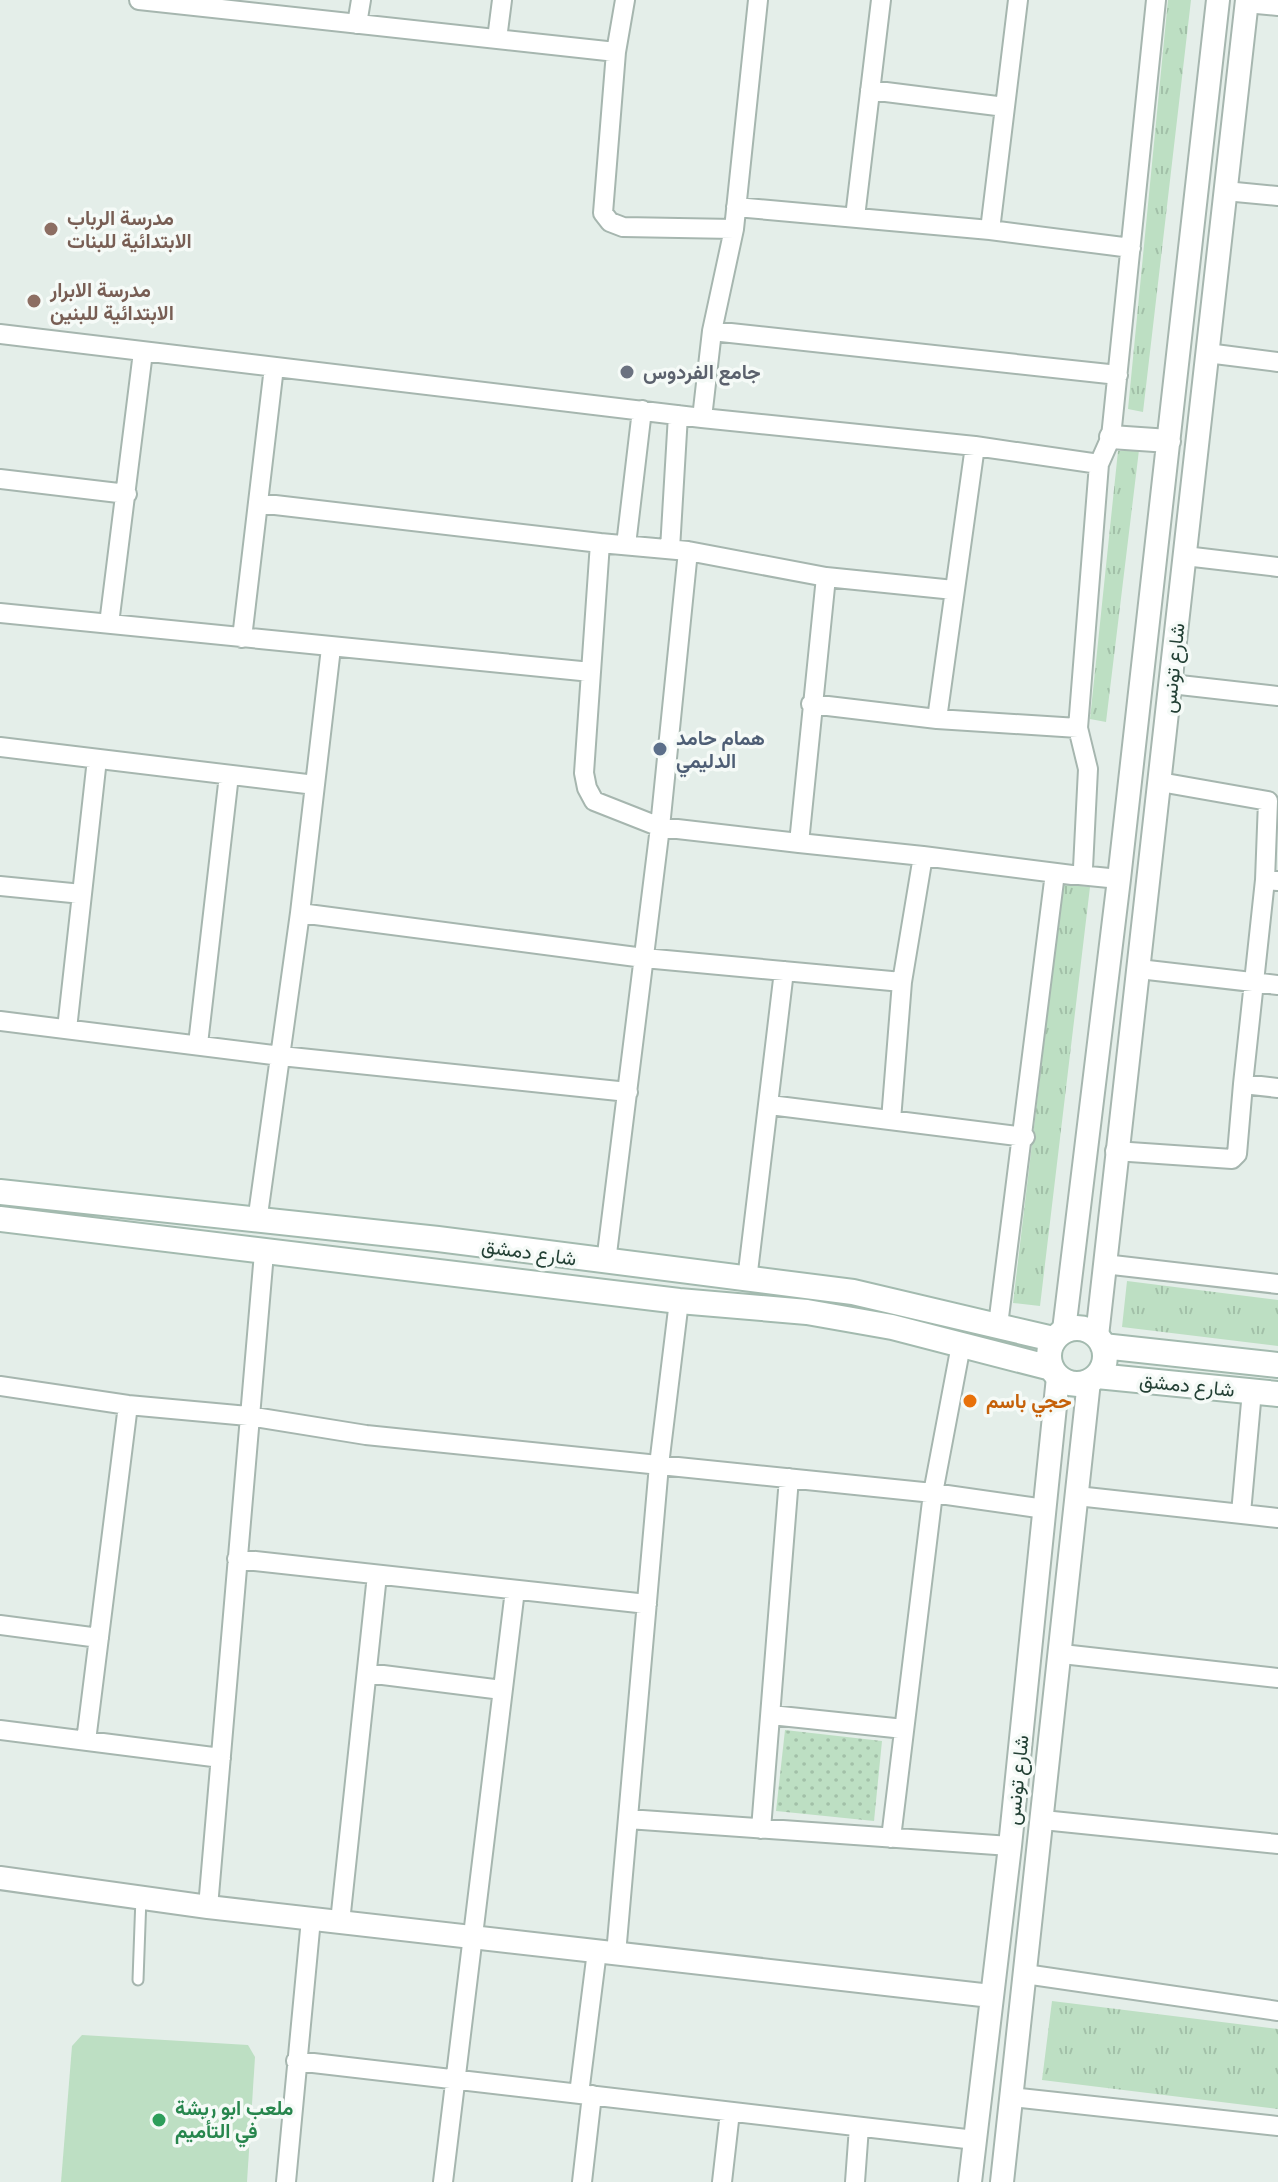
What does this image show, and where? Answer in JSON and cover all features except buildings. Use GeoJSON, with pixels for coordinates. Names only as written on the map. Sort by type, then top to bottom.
{"type":"FeatureCollection","features":[{"type":"Feature","properties":{"kind":"main road","name":"شارع دمشق"},"geometry":{"type":"LineString","coordinates":[[0,1192],[257,1222],[438,1239],[853,1292],[998,1325],[1058,1335]]}},
{"type":"Feature","properties":{"kind":"main road","name":"شارع دمشق"},"geometry":{"type":"LineString","coordinates":[[0,1219],[264,1253],[442,1270],[679,1301],[850,1319],[961,1345],[1054,1373]]}},
{"type":"Feature","properties":{"kind":"main road"},"geometry":{"type":"LineString","coordinates":[[1081,1328],[1100,1341],[1104,1362],[1093,1378],[1073,1384],[1054,1373],[1048,1354],[1058,1335],[1081,1328]]}},
{"type":"Feature","properties":{"kind":"main road","name":"شارع دمشق"},"geometry":{"type":"LineString","coordinates":[[1100,1341],[1278,1365]]}},
{"type":"Feature","properties":{"kind":"main road","name":"شارع دمشق"},"geometry":{"type":"LineString","coordinates":[[1093,1378],[1278,1394]]}},
{"type":"Feature","properties":{"kind":"street"},"geometry":{"type":"LineString","coordinates":[[139,0],[616,52]]}},
{"type":"Feature","properties":{"kind":"street"},"geometry":{"type":"LineString","coordinates":[[357,24],[361,0]]}},
{"type":"Feature","properties":{"kind":"street"},"geometry":{"type":"LineString","coordinates":[[497,39],[502,0]]}},
{"type":"Feature","properties":{"kind":"street"},"geometry":{"type":"LineString","coordinates":[[625,0],[616,52],[603,213],[610,222],[623,227],[734,229]]}},
{"type":"Feature","properties":{"kind":"street"},"geometry":{"type":"LineString","coordinates":[[702,418],[712,331],[734,229],[758,0]]}},
{"type":"Feature","properties":{"kind":"street"},"geometry":{"type":"LineString","coordinates":[[855,217],[881,0]]}},
{"type":"Feature","properties":{"kind":"street"},"geometry":{"type":"LineString","coordinates":[[990,230],[1018,0]]}},
{"type":"Feature","properties":{"kind":"street"},"geometry":{"type":"LineString","coordinates":[[1079,875],[1086,850],[1088,769],[1078,728],[1099,464],[1111,437],[1156,0]]}},
{"type":"Feature","properties":{"kind":"street","name":"شارع تونس"},"geometry":{"type":"LineString","coordinates":[[1058,1335],[1119,879],[1218,0]]}},
{"type":"Feature","properties":{"kind":"street"},"geometry":{"type":"LineString","coordinates":[[1247,2],[1278,6]]}},
{"type":"Feature","properties":{"kind":"street","name":"شارع تونس"},"geometry":{"type":"LineString","coordinates":[[1100,1341],[1115,1151],[1139,969],[1247,2]]}},
{"type":"Feature","properties":{"kind":"street"},"geometry":{"type":"LineString","coordinates":[[870,90],[1005,107]]}},
{"type":"Feature","properties":{"kind":"street"},"geometry":{"type":"LineString","coordinates":[[1225,191],[1278,196]]}},
{"type":"Feature","properties":{"kind":"street"},"geometry":{"type":"LineString","coordinates":[[736,207],[990,230],[1131,248]]}},
{"type":"Feature","properties":{"kind":"street"},"geometry":{"type":"LineString","coordinates":[[1188,270],[1216,275]]}},
{"type":"Feature","properties":{"kind":"street"},"geometry":{"type":"LineString","coordinates":[[712,331],[1118,375]]}},
{"type":"Feature","properties":{"kind":"street"},"geometry":{"type":"LineString","coordinates":[[0,334],[702,418],[975,446],[1099,464]]}},
{"type":"Feature","properties":{"kind":"street"},"geometry":{"type":"LineString","coordinates":[[109,624],[143,352]]}},
{"type":"Feature","properties":{"kind":"street"},"geometry":{"type":"LineString","coordinates":[[1207,353],[1278,362]]}},
{"type":"Feature","properties":{"kind":"street"},"geometry":{"type":"LineString","coordinates":[[242,638],[274,367]]}},
{"type":"Feature","properties":{"kind":"street"},"geometry":{"type":"LineString","coordinates":[[626,545],[642,410]]}},
{"type":"Feature","properties":{"kind":"street"},"geometry":{"type":"LineString","coordinates":[[606,1262],[660,827],[679,550],[678,415]]}},
{"type":"Feature","properties":{"kind":"street"},"geometry":{"type":"LineString","coordinates":[[1111,437],[1169,441]]}},
{"type":"Feature","properties":{"kind":"street"},"geometry":{"type":"LineString","coordinates":[[937,719],[975,446]]}},
{"type":"Feature","properties":{"kind":"street"},"geometry":{"type":"LineString","coordinates":[[0,479],[127,494]]}},
{"type":"Feature","properties":{"kind":"street"},"geometry":{"type":"LineString","coordinates":[[258,503],[679,550],[826,577],[954,590]]}},
{"type":"Feature","properties":{"kind":"street"},"geometry":{"type":"LineString","coordinates":[[600,543],[584,773],[594,801],[660,827],[1119,879]]}},
{"type":"Feature","properties":{"kind":"street"},"geometry":{"type":"LineString","coordinates":[[1185,556],[1278,567]]}},
{"type":"Feature","properties":{"kind":"street"},"geometry":{"type":"LineString","coordinates":[[799,843],[826,577]]}},
{"type":"Feature","properties":{"kind":"street"},"geometry":{"type":"LineString","coordinates":[[0,613],[591,672]]}},
{"type":"Feature","properties":{"kind":"street"},"geometry":{"type":"LineString","coordinates":[[257,1222],[300,913],[331,648]]}},
{"type":"Feature","properties":{"kind":"street"},"geometry":{"type":"LineString","coordinates":[[1171,684],[1278,696]]}},
{"type":"Feature","properties":{"kind":"street"},"geometry":{"type":"LineString","coordinates":[[811,704],[937,719],[1078,728]]}},
{"type":"Feature","properties":{"kind":"street"},"geometry":{"type":"LineString","coordinates":[[0,747],[315,785]]}},
{"type":"Feature","properties":{"kind":"street"},"geometry":{"type":"LineString","coordinates":[[67,1029],[97,759]]}},
{"type":"Feature","properties":{"kind":"street"},"geometry":{"type":"LineString","coordinates":[[198,1044],[229,775]]}},
{"type":"Feature","properties":{"kind":"street"},"geometry":{"type":"LineString","coordinates":[[1115,1151],[1232,1159],[1237,1154],[1254,982],[1272,880],[1273,802],[1160,782]]}},
{"type":"Feature","properties":{"kind":"street"},"geometry":{"type":"LineString","coordinates":[[891,1120],[902,982],[923,856]]}},
{"type":"Feature","properties":{"kind":"street"},"geometry":{"type":"LineString","coordinates":[[998,1325],[1025,1137],[1055,873]]}},
{"type":"Feature","properties":{"kind":"street"},"geometry":{"type":"LineString","coordinates":[[0,886],[82,894]]}},
{"type":"Feature","properties":{"kind":"street"},"geometry":{"type":"LineString","coordinates":[[300,913],[644,958],[902,982]]}},
{"type":"Feature","properties":{"kind":"street"},"geometry":{"type":"LineString","coordinates":[[1139,969],[1278,985]]}},
{"type":"Feature","properties":{"kind":"street"},"geometry":{"type":"LineString","coordinates":[[747,1280],[784,971]]}},
{"type":"Feature","properties":{"kind":"street"},"geometry":{"type":"LineString","coordinates":[[0,1021],[281,1056],[628,1092]]}},
{"type":"Feature","properties":{"kind":"street"},"geometry":{"type":"LineString","coordinates":[[1243,1084],[1278,1088]]}},
{"type":"Feature","properties":{"kind":"street"},"geometry":{"type":"LineString","coordinates":[[770,1105],[1025,1137]]}},
{"type":"Feature","properties":{"kind":"street"},"geometry":{"type":"LineString","coordinates":[[208,1907],[264,1253]]}},
{"type":"Feature","properties":{"kind":"street"},"geometry":{"type":"LineString","coordinates":[[1104,1264],[1278,1284]]}},
{"type":"Feature","properties":{"kind":"street"},"geometry":{"type":"LineString","coordinates":[[582,2182],[585,2094],[628,1819],[659,1465],[679,1301]]}},
{"type":"Feature","properties":{"kind":"street"},"geometry":{"type":"LineString","coordinates":[[891,1838],[933,1493],[961,1345]]}},
{"type":"Feature","properties":{"kind":"street","name":"شارع تونس"},"geometry":{"type":"LineString","coordinates":[[971,2174],[1010,1846],[1045,1509],[1054,1373]]}},
{"type":"Feature","properties":{"kind":"street","name":"شارع تونس"},"geometry":{"type":"LineString","coordinates":[[1002,2176],[1062,1654],[1077,1496],[1093,1378]]}},
{"type":"Feature","properties":{"kind":"street"},"geometry":{"type":"LineString","coordinates":[[0,1386],[128,1405],[248,1416],[366,1435],[933,1493],[1045,1509]]}},
{"type":"Feature","properties":{"kind":"street"},"geometry":{"type":"LineString","coordinates":[[1241,1513],[1252,1391]]}},
{"type":"Feature","properties":{"kind":"street"},"geometry":{"type":"LineString","coordinates":[[86,1741],[128,1405]]}},
{"type":"Feature","properties":{"kind":"street"},"geometry":{"type":"LineString","coordinates":[[761,1829],[789,1478]]}},
{"type":"Feature","properties":{"kind":"street"},"geometry":{"type":"LineString","coordinates":[[1077,1496],[1278,1518]]}},
{"type":"Feature","properties":{"kind":"street"},"geometry":{"type":"LineString","coordinates":[[237,1559],[647,1604]]}},
{"type":"Feature","properties":{"kind":"street"},"geometry":{"type":"LineString","coordinates":[[340,1922],[377,1575]]}},
{"type":"Feature","properties":{"kind":"street"},"geometry":{"type":"LineString","coordinates":[[443,2182],[470,1937],[515,1590]]}},
{"type":"Feature","properties":{"kind":"street"},"geometry":{"type":"LineString","coordinates":[[0,1625],[99,1638]]}},
{"type":"Feature","properties":{"kind":"street"},"geometry":{"type":"LineString","coordinates":[[1062,1654],[1278,1678]]}},
{"type":"Feature","properties":{"kind":"street"},"geometry":{"type":"LineString","coordinates":[[367,1673],[502,1690]]}},
{"type":"Feature","properties":{"kind":"street"},"geometry":{"type":"LineString","coordinates":[[771,1715],[904,1729]]}},
{"type":"Feature","properties":{"kind":"street"},"geometry":{"type":"LineString","coordinates":[[0,1730],[221,1758]]}},
{"type":"Feature","properties":{"kind":"street"},"geometry":{"type":"LineString","coordinates":[[628,1819],[1010,1846]]}},
{"type":"Feature","properties":{"kind":"street"},"geometry":{"type":"LineString","coordinates":[[1043,1820],[1278,1844]]}},
{"type":"Feature","properties":{"kind":"street"},"geometry":{"type":"LineString","coordinates":[[0,1878],[208,1907],[991,1996]]}},
{"type":"Feature","properties":{"kind":"street"},"geometry":{"type":"LineString","coordinates":[[286,2182],[311,1919]]}},
{"type":"Feature","properties":{"kind":"street"},"geometry":{"type":"LineString","coordinates":[[1025,1974],[1278,2011]]}},
{"type":"Feature","properties":{"kind":"street"},"geometry":{"type":"LineString","coordinates":[[296,2061],[975,2140]]}},
{"type":"Feature","properties":{"kind":"street"},"geometry":{"type":"LineString","coordinates":[[1011,2097],[1278,2126]]}},
{"type":"Feature","properties":{"kind":"street"},"geometry":{"type":"LineString","coordinates":[[722,2182],[730,2112]]}},
{"type":"Feature","properties":{"kind":"street"},"geometry":{"type":"LineString","coordinates":[[855,2182],[859,2127]]}},
{"type":"Feature","properties":{"kind":"street"},"geometry":{"type":"LineString","coordinates":[[971,2174],[1002,2176]]}},
{"type":"Feature","properties":{"kind":"lane"},"geometry":{"type":"LineString","coordinates":[[138,1980],[141,1897]]}},
{"type":"Feature","properties":{"kind":"green space"},"geometry":{"type":"Polygon","coordinates":[[[1168,0],[1191,0],[1143,412],[1128,409],[1168,0]]]}},
{"type":"Feature","properties":{"kind":"green space"},"geometry":{"type":"Polygon","coordinates":[[[1139,450],[1106,722],[1090,719],[1118,451],[1139,450]]]}},
{"type":"Feature","properties":{"kind":"green space"},"geometry":{"type":"Polygon","coordinates":[[[1063,884],[1090,887],[1040,1306],[1013,1303],[1063,884]]]}},
{"type":"Feature","properties":{"kind":"green space"},"geometry":{"type":"Polygon","coordinates":[[[1127,1281],[1278,1300],[1278,1346],[1122,1327],[1127,1281]]]}},
{"type":"Feature","properties":{"kind":"green space"},"geometry":{"type":"Polygon","coordinates":[[[785,1730],[882,1741],[874,1821],[776,1811],[785,1730]]]}},
{"type":"Feature","properties":{"kind":"green space"},"geometry":{"type":"Polygon","coordinates":[[[1052,2001],[1278,2029],[1278,2109],[1042,2080],[1052,2001]]]}},
{"type":"Feature","properties":{"kind":"green space","name":"ملعب ابو ريشة في التأميم"},"geometry":{"type":"Polygon","coordinates":[[[82,2035],[248,2045],[255,2057],[247,2182],[61,2182],[72,2046],[82,2035]]]}},
{"type":"Feature","properties":{"kind":"place","name":"مدرسة الرباب الابتدائية للبنات"},"geometry":{"type":"Point","coordinates":[51,229]}},
{"type":"Feature","properties":{"kind":"place","name":"مدرسة الابرار الابتدائية للبنين"},"geometry":{"type":"Point","coordinates":[34,301]}},
{"type":"Feature","properties":{"kind":"place","name":"جامع الفردوس"},"geometry":{"type":"Point","coordinates":[627,372]}},
{"type":"Feature","properties":{"kind":"place","name":"همام حامد الدليمي"},"geometry":{"type":"Point","coordinates":[660,749]}},
{"type":"Feature","properties":{"kind":"place","name":"حجي باسم"},"geometry":{"type":"Point","coordinates":[970,1401]}},
{"type":"Feature","properties":{"kind":"place","name":"ملعب ابو ريشة في التأميم"},"geometry":{"type":"Point","coordinates":[159,2120]}}]}
